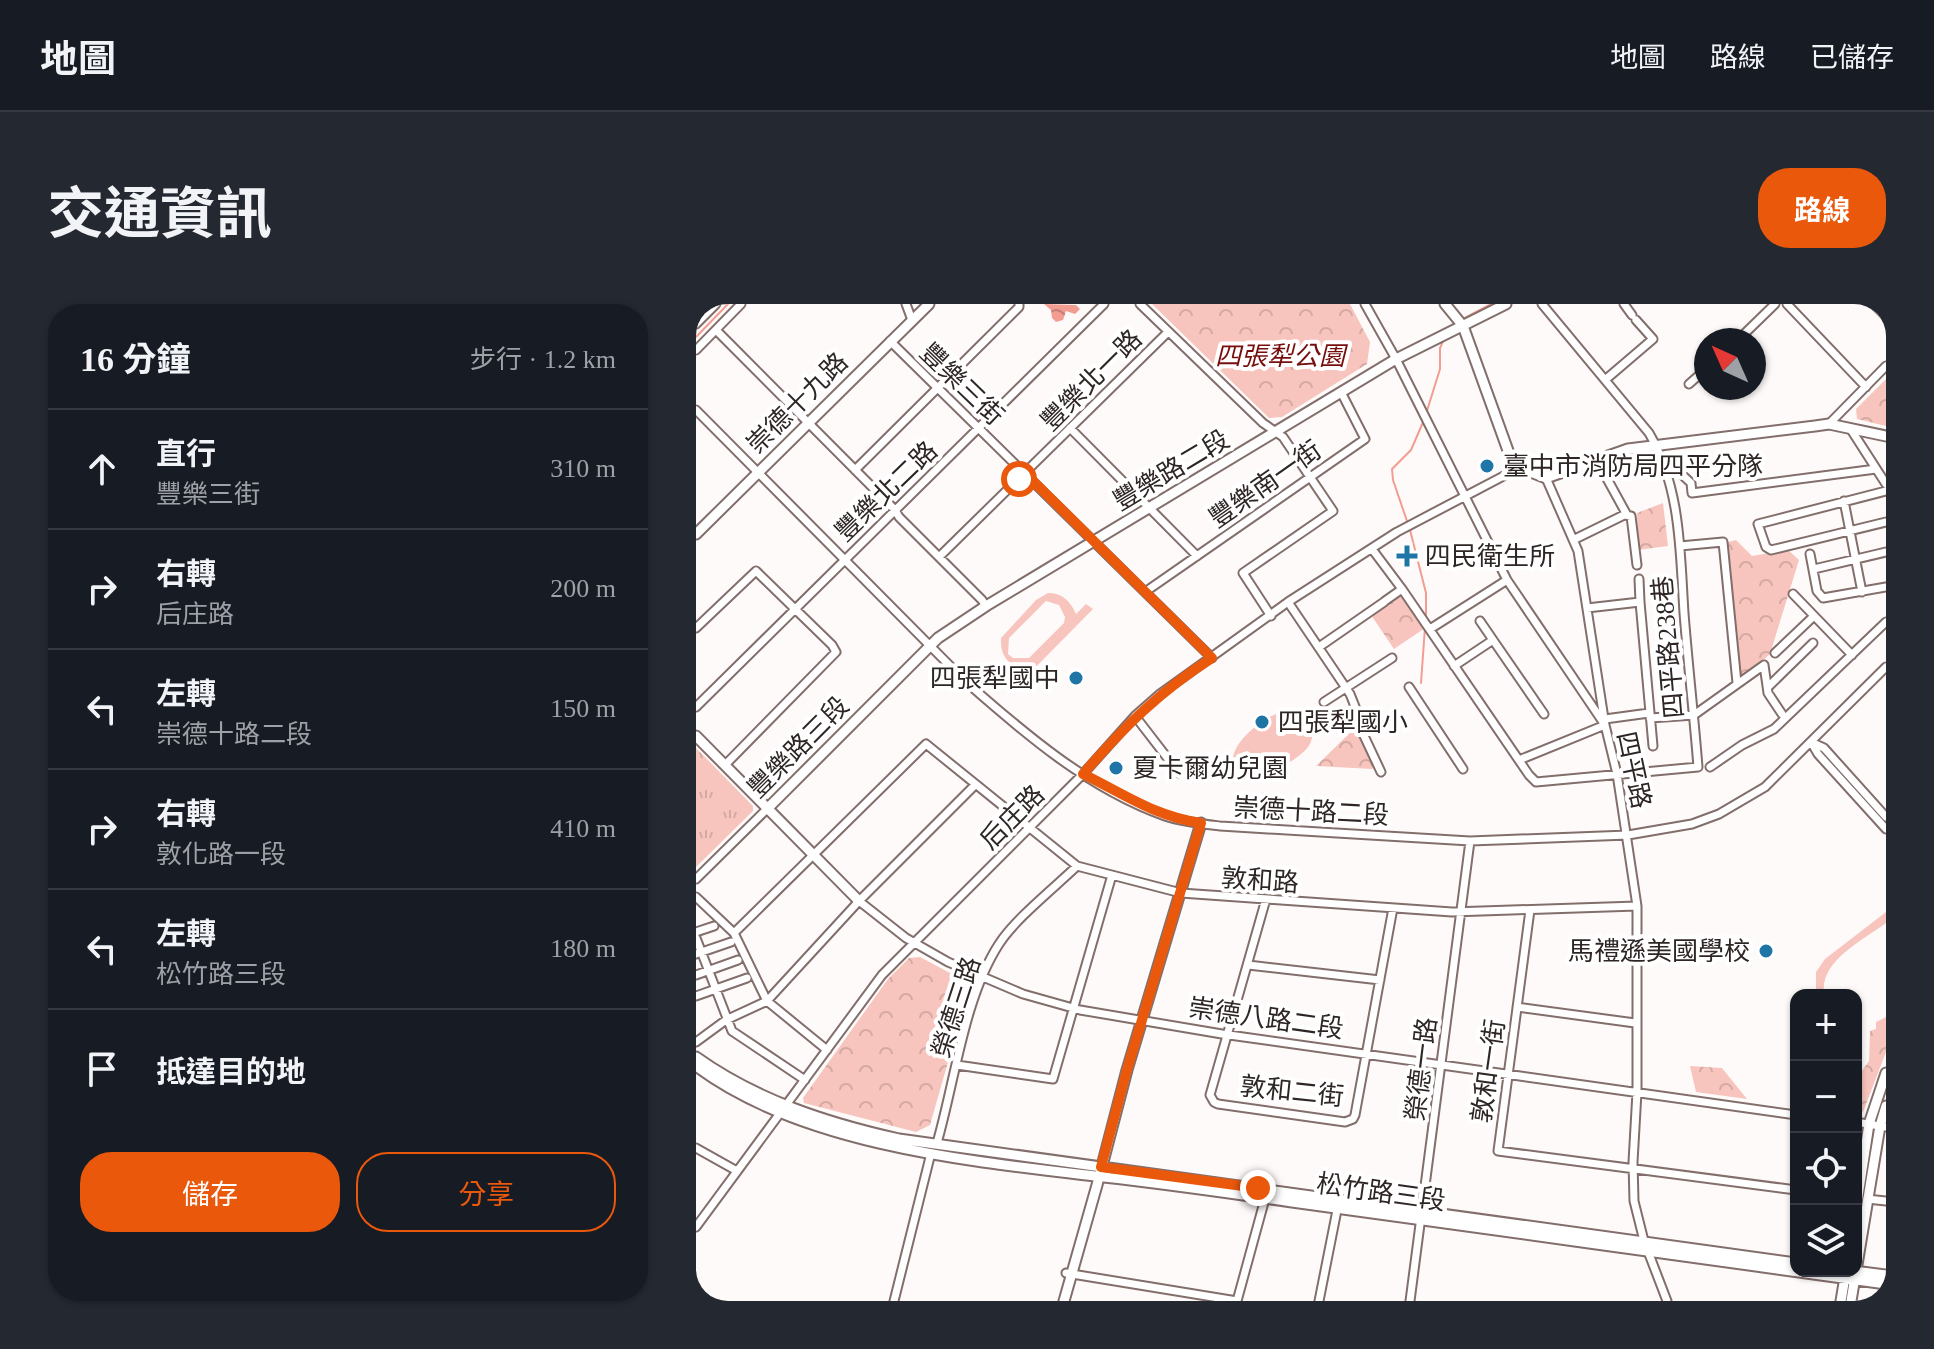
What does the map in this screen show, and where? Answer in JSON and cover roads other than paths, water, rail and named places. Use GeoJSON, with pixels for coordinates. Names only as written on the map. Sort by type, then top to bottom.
{"type":"FeatureCollection","features":[{"type":"Feature","properties":{"kind":"main road"},"geometry":{"type":"LineString","coordinates":[[1876,304],[1886,314]]}},
{"type":"Feature","properties":{"kind":"street"},"geometry":{"type":"LineString","coordinates":[[696,324],[716,304]]}},
{"type":"Feature","properties":{"kind":"street"},"geometry":{"type":"LineString","coordinates":[[696,350],[741,304]]}},
{"type":"Feature","properties":{"kind":"street"},"geometry":{"type":"LineString","coordinates":[[906,304],[912,320]]}},
{"type":"Feature","properties":{"kind":"street","name":"崇德十九路"},"geometry":{"type":"LineString","coordinates":[[696,534],[929,304]]}},
{"type":"Feature","properties":{"kind":"street"},"geometry":{"type":"LineString","coordinates":[[855,470],[1019,304]]}},
{"type":"Feature","properties":{"kind":"street","name":"豐樂北二路"},"geometry":{"type":"LineString","coordinates":[[696,707],[1104,304]]}},
{"type":"Feature","properties":{"kind":"street"},"geometry":{"type":"LineString","coordinates":[[1140,304],[1283,437],[1333,511],[1243,573],[1271,616]]}},
{"type":"Feature","properties":{"kind":"street","name":"四平路"},"geometry":{"type":"LineString","coordinates":[[1365,304],[1396,359],[1507,580],[1605,722],[1628,835],[1637,906],[1634,1201],[1645,1246],[1667,1301]]}},
{"type":"Feature","properties":{"kind":"street"},"geometry":{"type":"LineString","coordinates":[[1445,304],[1463,326],[1515,470],[1523,469],[1546,478],[1628,449],[1829,424],[1886,436]]}},
{"type":"Feature","properties":{"kind":"street","name":"豐樂路二段"},"geometry":{"type":"LineString","coordinates":[[930,645],[986,606],[1396,359],[1506,304]]}},
{"type":"Feature","properties":{"kind":"street","name":"四平路238巷"},"geometry":{"type":"LineString","coordinates":[[1542,304],[1649,433],[1663,457],[1673,491],[1698,767],[1617,774]]}},
{"type":"Feature","properties":{"kind":"street"},"geometry":{"type":"LineString","coordinates":[[1605,380],[1653,339],[1624,304]]}},
{"type":"Feature","properties":{"kind":"street"},"geometry":{"type":"LineString","coordinates":[[1750,328],[1775,304]]}},
{"type":"Feature","properties":{"kind":"street"},"geometry":{"type":"LineString","coordinates":[[1787,304],[1866,387]]}},
{"type":"Feature","properties":{"kind":"street"},"geometry":{"type":"LineString","coordinates":[[716,330],[986,606]]}},
{"type":"Feature","properties":{"kind":"street","name":"豐樂北一路"},"geometry":{"type":"LineString","coordinates":[[939,557],[1168,332]]}},
{"type":"Feature","properties":{"kind":"street","name":"豐樂三街"},"geometry":{"type":"LineString","coordinates":[[890,341],[1212,658]]}},
{"type":"Feature","properties":{"kind":"street"},"geometry":{"type":"LineString","coordinates":[[1829,424],[1886,366]]}},
{"type":"Feature","properties":{"kind":"street"},"geometry":{"type":"LineString","coordinates":[[1689,384],[1694,380]]}},
{"type":"Feature","properties":{"kind":"street","name":"豐樂南一街"},"geometry":{"type":"LineString","coordinates":[[1145,592],[1365,439],[1341,392]]}},
{"type":"Feature","properties":{"kind":"street","name":"崇德十路二段"},"geometry":{"type":"LineString","coordinates":[[696,410],[1011,722],[1083,774],[1166,816],[1201,823],[1470,841],[1628,835],[1692,824],[1719,814],[1765,787],[1886,667]]}},
{"type":"Feature","properties":{"kind":"street"},"geometry":{"type":"LineString","coordinates":[[1070,428],[1197,556]]}},
{"type":"Feature","properties":{"kind":"street"},"geometry":{"type":"LineString","coordinates":[[1850,428],[1886,484]]}},
{"type":"Feature","properties":{"kind":"street"},"geometry":{"type":"LineString","coordinates":[[1663,457],[1691,483],[1692,493],[1876,469]]}},
{"type":"Feature","properties":{"kind":"street","name":"后庄路"},"geometry":{"type":"LineString","coordinates":[[696,1227],[882,975],[1083,774],[1135,716],[1160,694],[1288,602],[1397,532],[1515,470]]}},
{"type":"Feature","properties":{"kind":"street"},"geometry":{"type":"LineString","coordinates":[[1605,475],[1627,515],[1631,516],[1637,565]]}},
{"type":"Feature","properties":{"kind":"street"},"geometry":{"type":"LineString","coordinates":[[1546,478],[1575,539],[1605,722]]}},
{"type":"Feature","properties":{"kind":"street"},"geometry":{"type":"LineString","coordinates":[[1886,491],[1758,524],[1766,547],[1771,550],[1886,522]]}},
{"type":"Feature","properties":{"kind":"street"},"geometry":{"type":"LineString","coordinates":[[1844,501],[1862,592]]}},
{"type":"Feature","properties":{"kind":"street"},"geometry":{"type":"LineString","coordinates":[[1575,539],[1627,515]]}},
{"type":"Feature","properties":{"kind":"street"},"geometry":{"type":"LineString","coordinates":[[1680,546],[1723,542],[1737,683]]}},
{"type":"Feature","properties":{"kind":"street"},"geometry":{"type":"LineString","coordinates":[[1372,549],[1536,782],[1617,774]]}},
{"type":"Feature","properties":{"kind":"street"},"geometry":{"type":"LineString","coordinates":[[1814,569],[1886,552]]}},
{"type":"Feature","properties":{"kind":"street"},"geometry":{"type":"LineString","coordinates":[[1810,554],[1817,591],[1823,598],[1886,587]]}},
{"type":"Feature","properties":{"kind":"street"},"geometry":{"type":"LineString","coordinates":[[696,628],[756,571],[836,652],[725,765]]}},
{"type":"Feature","properties":{"kind":"street"},"geometry":{"type":"LineString","coordinates":[[1639,579],[1653,746]]}},
{"type":"Feature","properties":{"kind":"street"},"geometry":{"type":"LineString","coordinates":[[1430,629],[1507,580]]}},
{"type":"Feature","properties":{"kind":"street"},"geometry":{"type":"LineString","coordinates":[[1319,647],[1402,589]]}},
{"type":"Feature","properties":{"kind":"street"},"geometry":{"type":"LineString","coordinates":[[1793,594],[1852,655]]}},
{"type":"Feature","properties":{"kind":"street"},"geometry":{"type":"LineString","coordinates":[[1288,602],[1356,709]]}},
{"type":"Feature","properties":{"kind":"street"},"geometry":{"type":"LineString","coordinates":[[1587,608],[1640,602]]}},
{"type":"Feature","properties":{"kind":"street"},"geometry":{"type":"LineString","coordinates":[[1775,653],[1814,616]]}},
{"type":"Feature","properties":{"kind":"street"},"geometry":{"type":"LineString","coordinates":[[1480,621],[1544,714]]}},
{"type":"Feature","properties":{"kind":"street"},"geometry":{"type":"LineString","coordinates":[[1710,767],[1742,745],[1774,729],[1886,622]]}},
{"type":"Feature","properties":{"kind":"street"},"geometry":{"type":"LineString","coordinates":[[1454,666],[1493,640]]}},
{"type":"Feature","properties":{"kind":"street"},"geometry":{"type":"LineString","coordinates":[[1768,687],[1813,643]]}},
{"type":"Feature","properties":{"kind":"street","name":"豐樂路三段"},"geometry":{"type":"LineString","coordinates":[[696,879],[930,645]]}},
{"type":"Feature","properties":{"kind":"street"},"geometry":{"type":"LineString","coordinates":[[1324,702],[1392,658]]}},
{"type":"Feature","properties":{"kind":"street"},"geometry":{"type":"LineString","coordinates":[[1519,760],[1605,722],[1649,716],[1694,715],[1764,665],[1772,702],[1782,714]]}},
{"type":"Feature","properties":{"kind":"street"},"geometry":{"type":"LineString","coordinates":[[1409,687],[1463,769]]}},
{"type":"Feature","properties":{"kind":"street"},"geometry":{"type":"LineString","coordinates":[[1135,716],[1179,773]]}},
{"type":"Feature","properties":{"kind":"street"},"geometry":{"type":"LineString","coordinates":[[1352,723],[1358,723],[1381,772]]}},
{"type":"Feature","properties":{"kind":"street","name":"崇德八路二段"},"geometry":{"type":"LineString","coordinates":[[696,736],[859,901],[913,943],[982,978],[1023,994],[1141,1022],[1790,1114]]}},
{"type":"Feature","properties":{"kind":"street"},"geometry":{"type":"LineString","coordinates":[[1811,742],[1824,748],[1886,817]]}},
{"type":"Feature","properties":{"kind":"street"},"geometry":{"type":"LineString","coordinates":[[1811,742],[1818,754],[1886,829]]}},
{"type":"Feature","properties":{"kind":"street","name":"敦和路"},"geometry":{"type":"LineString","coordinates":[[816,855],[926,744],[1077,866],[1181,893],[1461,912],[1637,906]]}},
{"type":"Feature","properties":{"kind":"street"},"geometry":{"type":"LineString","coordinates":[[696,1042],[726,1020],[767,1001],[859,901],[975,785]]}},
{"type":"Feature","properties":{"kind":"street"},"geometry":{"type":"LineString","coordinates":[[1061,1301],[1092,1182],[1100,1172],[1201,823]]}},
{"type":"Feature","properties":{"kind":"street","name":"榮德一路"},"geometry":{"type":"LineString","coordinates":[[1410,1301],[1470,841]]}},
{"type":"Feature","properties":{"kind":"street"},"geometry":{"type":"LineString","coordinates":[[699,953],[733,937],[816,855]]}},
{"type":"Feature","properties":{"kind":"street","name":"榮德三路"},"geometry":{"type":"LineString","coordinates":[[937,1143],[982,978],[1000,942],[1077,866]]}},
{"type":"Feature","properties":{"kind":"street"},"geometry":{"type":"LineString","coordinates":[[957,1065],[1053,1079],[1112,875]]}},
{"type":"Feature","properties":{"kind":"street"},"geometry":{"type":"LineString","coordinates":[[696,897],[733,937],[767,1001],[827,1050]]}},
{"type":"Feature","properties":{"kind":"street"},"geometry":{"type":"LineString","coordinates":[[1228,1035],[1266,899]]}},
{"type":"Feature","properties":{"kind":"street","name":"敦和二街"},"geometry":{"type":"LineString","coordinates":[[1228,1035],[1210,1095],[1214,1102],[1350,1122],[1355,1115],[1393,908]]}},
{"type":"Feature","properties":{"kind":"street","name":"敦和一街"},"geometry":{"type":"LineString","coordinates":[[1530,910],[1498,1151],[1633,1169]]}},
{"type":"Feature","properties":{"kind":"street"},"geometry":{"type":"LineString","coordinates":[[714,926],[696,935],[699,953],[732,1031],[805,1080]]}},
{"type":"Feature","properties":{"kind":"street"},"geometry":{"type":"LineString","coordinates":[[696,975],[738,960]]}},
{"type":"Feature","properties":{"kind":"street"},"geometry":{"type":"LineString","coordinates":[[1248,965],[1380,980]]}},
{"type":"Feature","properties":{"kind":"street"},"geometry":{"type":"LineString","coordinates":[[696,996],[747,978]]}},
{"type":"Feature","properties":{"kind":"street"},"geometry":{"type":"LineString","coordinates":[[1517,1007],[1635,1023]]}},
{"type":"Feature","properties":{"kind":"street","name":"松竹路三段"},"geometry":{"type":"LineString","coordinates":[[696,1057],[784,1109],[863,1139],[931,1153],[1100,1172],[1790,1266]]}},
{"type":"Feature","properties":{"kind":"street","name":"松竹路三段"},"geometry":{"type":"LineString","coordinates":[[696,1066],[743,1097],[882,1135],[1100,1172]]}},
{"type":"Feature","properties":{"kind":"street"},"geometry":{"type":"LineString","coordinates":[[1862,1178],[1869,1124],[1886,1073]]}},
{"type":"Feature","properties":{"kind":"street"},"geometry":{"type":"LineString","coordinates":[[1862,1192],[1883,1126],[1886,1106]]}},
{"type":"Feature","properties":{"kind":"street"},"geometry":{"type":"LineString","coordinates":[[1862,1123],[1883,1126]]}},
{"type":"Feature","properties":{"kind":"street"},"geometry":{"type":"LineString","coordinates":[[696,1148],[737,1171]]}},
{"type":"Feature","properties":{"kind":"street"},"geometry":{"type":"LineString","coordinates":[[894,1301],[931,1153]]}},
{"type":"Feature","properties":{"kind":"street"},"geometry":{"type":"LineString","coordinates":[[1633,1169],[1790,1189]]}},
{"type":"Feature","properties":{"kind":"street"},"geometry":{"type":"LineString","coordinates":[[1069,1274],[1237,1301],[1266,1194]]}},
{"type":"Feature","properties":{"kind":"street"},"geometry":{"type":"LineString","coordinates":[[1862,1201],[1886,1201]]}},
{"type":"Feature","properties":{"kind":"street"},"geometry":{"type":"LineString","coordinates":[[1319,1301],[1338,1204]]}},
{"type":"Feature","properties":{"kind":"street","name":"松竹路三段"},"geometry":{"type":"LineString","coordinates":[[1645,1246],[1790,1262]]}},
{"type":"Feature","properties":{"kind":"street","name":"松竹路三段"},"geometry":{"type":"LineString","coordinates":[[1862,1274],[1886,1275]]}},
{"type":"Feature","properties":{"kind":"street"},"geometry":{"type":"LineString","coordinates":[[1841,1301],[1850,1277]]}},
{"type":"Feature","properties":{"kind":"street"},"geometry":{"type":"LineString","coordinates":[[1851,1277],[1851,1301]]}},
{"type":"Feature","properties":{"kind":"street","name":"松竹路三段"},"geometry":{"type":"LineString","coordinates":[[1862,1277],[1886,1284]]}},
{"type":"Feature","properties":{"kind":"water"},"geometry":{"type":"Polygon","coordinates":[[[1044,304],[1076,305],[1080,309],[1075,314],[1066,311],[1063,320],[1056,322],[1051,310],[1044,304]]]}},
{"type":"Feature","properties":{"kind":"waterway"},"geometry":{"type":"LineString","coordinates":[[696,337],[728,304]]}},
{"type":"Feature","properties":{"kind":"waterway"},"geometry":{"type":"LineString","coordinates":[[1461,320],[1491,304]]}},
{"type":"Feature","properties":{"kind":"waterway"},"geometry":{"type":"LineString","coordinates":[[1426,414],[1440,369],[1440,348],[1444,339]]}},
{"type":"Feature","properties":{"kind":"waterway"},"geometry":{"type":"LineString","coordinates":[[1408,524],[1392,469],[1411,450],[1424,420]]}},
{"type":"Feature","properties":{"kind":"waterway"},"geometry":{"type":"LineString","coordinates":[[1410,530],[1426,593],[1426,617]]}},
{"type":"Feature","properties":{"kind":"waterway"},"geometry":{"type":"LineString","coordinates":[[1421,683],[1425,627]]}},
{"type":"Feature","properties":{"kind":"place","name":"臺中市消防局四平分隊"},"geometry":{"type":"Point","coordinates":[1487,466]}},
{"type":"Feature","properties":{"kind":"place","name":"四民衛生所"},"geometry":{"type":"Point","coordinates":[1407,556]}},
{"type":"Feature","properties":{"kind":"place","name":"四張犁國中"},"geometry":{"type":"Point","coordinates":[1076,678]}},
{"type":"Feature","properties":{"kind":"place","name":"四張犁國小"},"geometry":{"type":"Point","coordinates":[1262,722]}},
{"type":"Feature","properties":{"kind":"place","name":"夏卡爾幼兒園"},"geometry":{"type":"Point","coordinates":[1116,768]}},
{"type":"Feature","properties":{"kind":"place","name":"馬禮遜美國學校"},"geometry":{"type":"Point","coordinates":[1766,951]}},
{"type":"Feature","properties":{"kind":"park label","name":"四張犁公園"},"geometry":{"type":"Point","coordinates":[1280,356]}}]}
